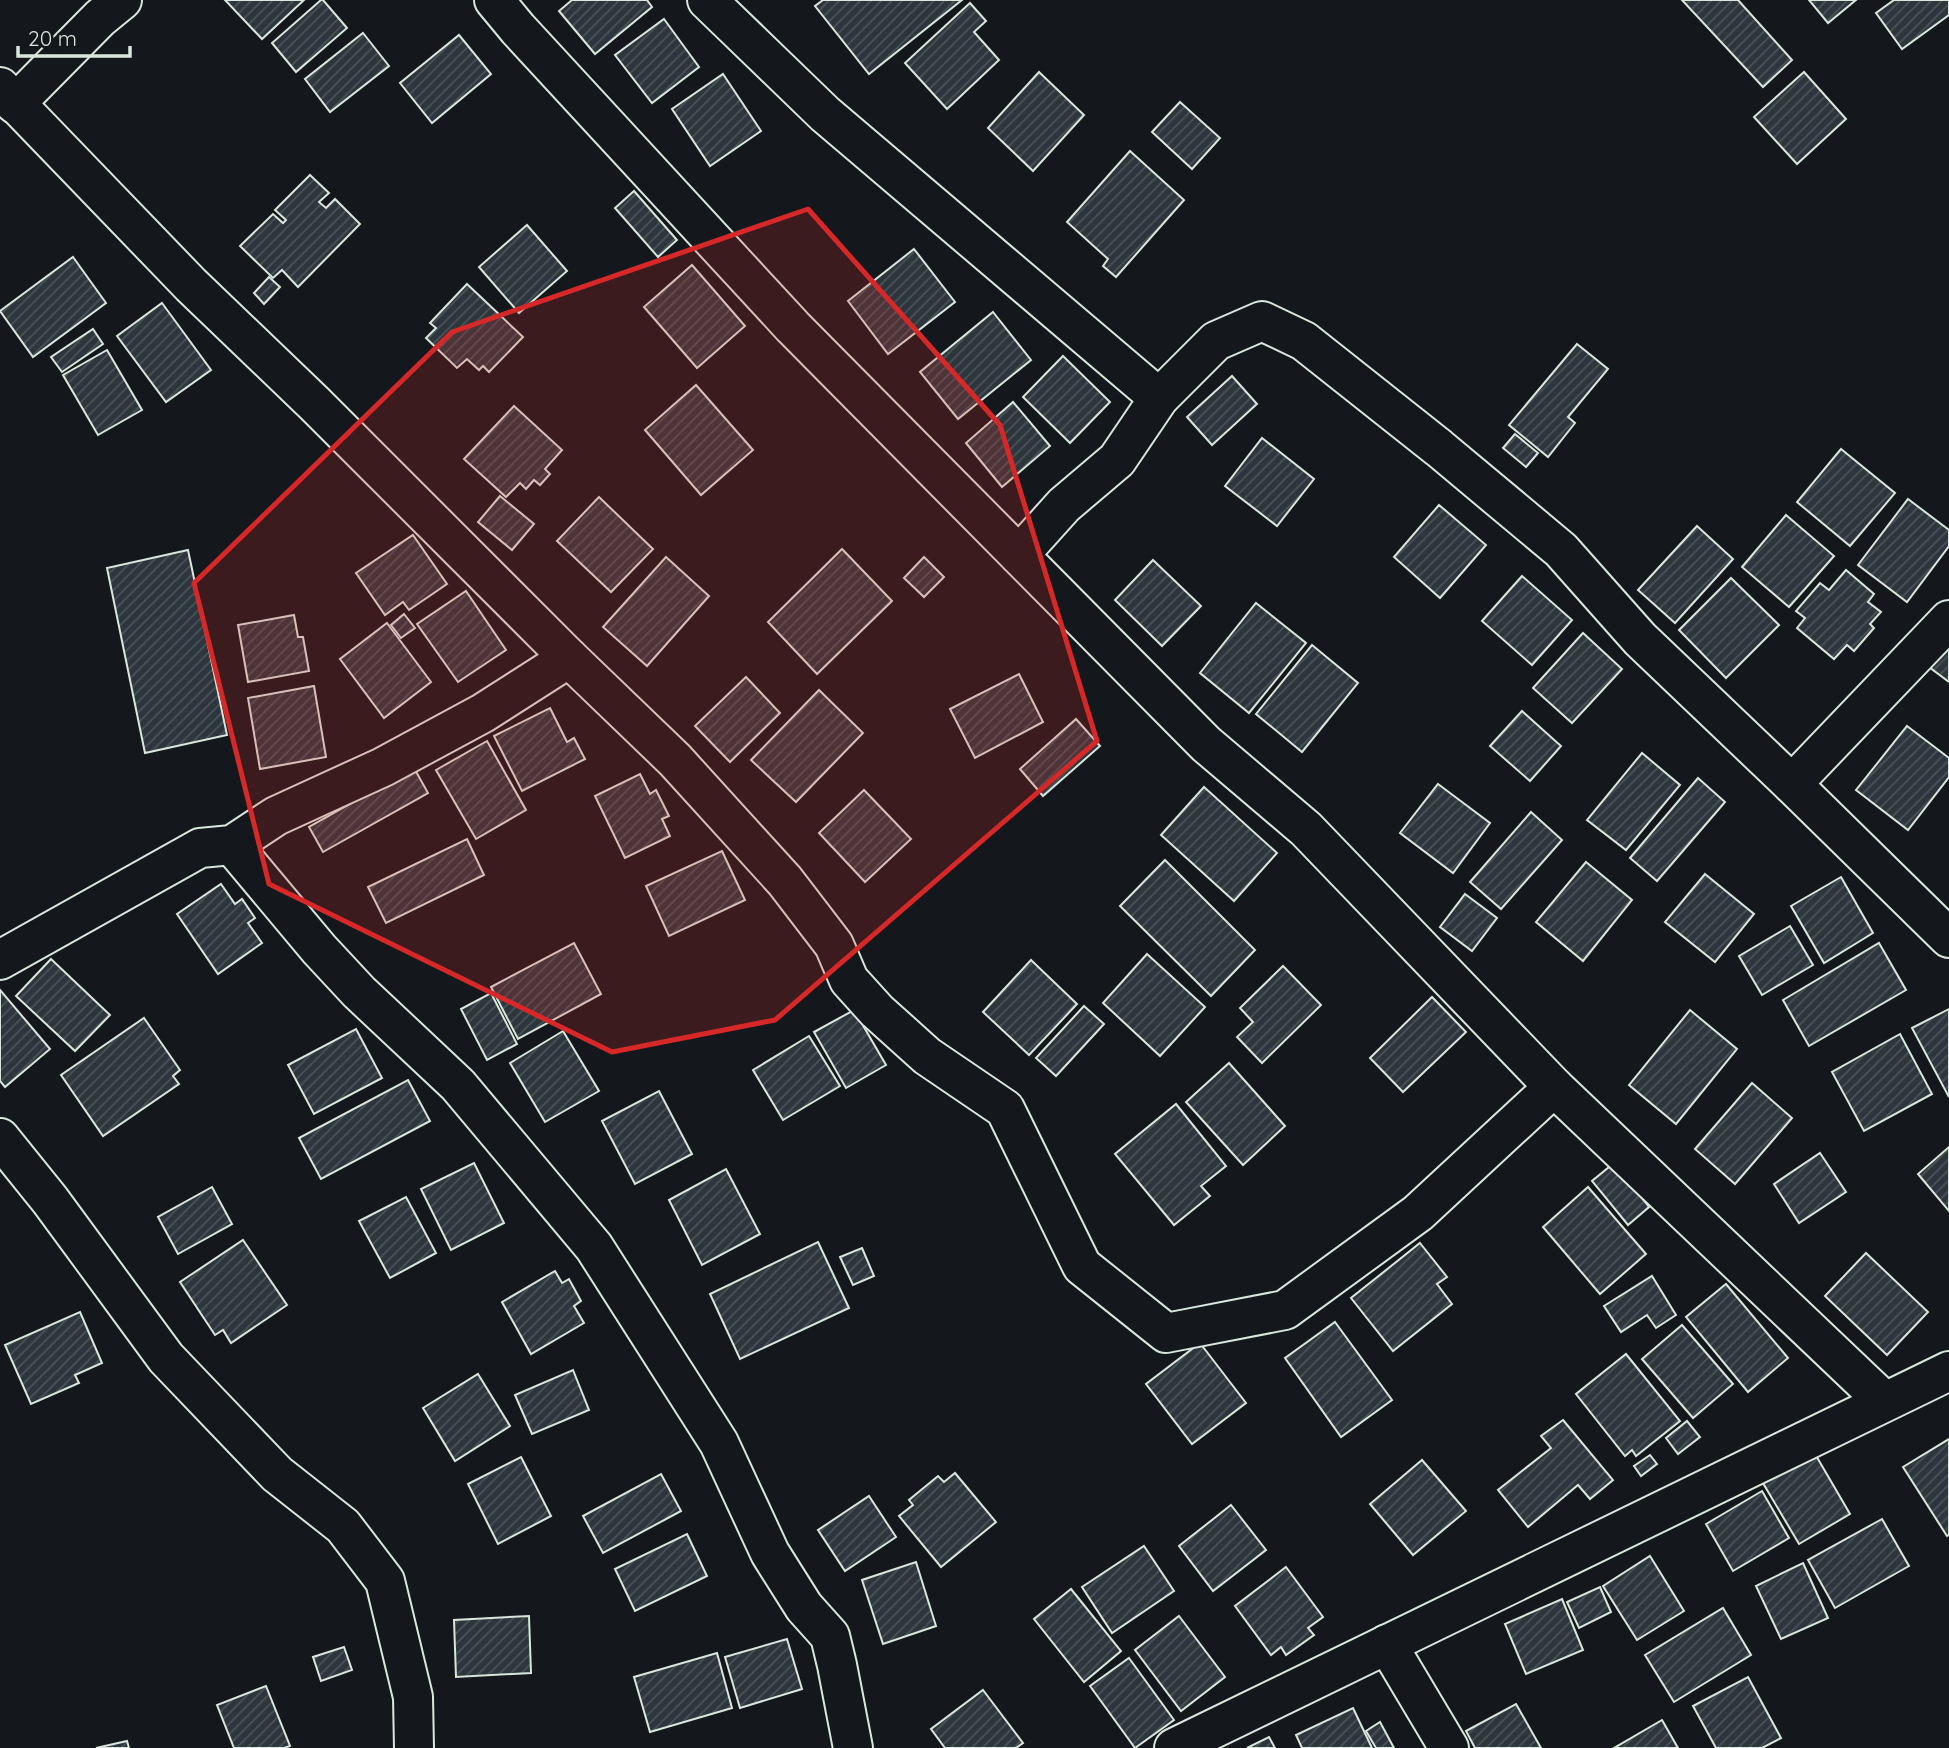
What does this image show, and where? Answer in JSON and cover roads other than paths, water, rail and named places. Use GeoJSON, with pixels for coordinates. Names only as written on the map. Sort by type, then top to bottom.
{"type":"FeatureCollection","features":[{"type":"Feature","properties":{"kind":"street"},"geometry":{"type":"LineString","coordinates":[[122,0],[8,96],[191,285],[675,760],[785,881],[834,945],[849,980],[877,1011],[927,1056],[1005,1108],[1082,1266],[1166,1333],[1285,1310],[1418,1213],[1554,1087]]}},
{"type":"Feature","properties":{"kind":"street"},"geometry":{"type":"LineString","coordinates":[[494,0],[793,327],[1206,744],[1306,829],[1554,1087],[1884,1401]]}},
{"type":"Feature","properties":{"kind":"street"},"geometry":{"type":"LineString","coordinates":[[707,0],[835,123],[1158,398]]}},
{"type":"Feature","properties":{"kind":"street"},"geometry":{"type":"LineString","coordinates":[[1019,555],[1064,505],[1117,460],[1158,398],[1216,341],[1262,321],[1304,341],[1439,448],[1561,550],[1640,639],[1949,939]]}},
{"type":"Feature","properties":{"kind":"street"},"geometry":{"type":"LineString","coordinates":[[1791,784],[1949,620]]}},
{"type":"Feature","properties":{"kind":"street"},"geometry":{"type":"LineString","coordinates":[[0,960],[200,848],[232,845],[276,816],[383,767],[471,719],[569,658]]}},
{"type":"Feature","properties":{"kind":"street"},"geometry":{"type":"LineString","coordinates":[[232,845],[351,984],[458,1085],[594,1247],[719,1443],[770,1553],[804,1607],[830,1636],[853,1748]]}},
{"type":"Feature","properties":{"kind":"street"},"geometry":{"type":"LineString","coordinates":[[0,1138],[50,1200],[166,1358],[277,1474],[343,1526],[385,1581],[412,1697],[414,1748]]}},
{"type":"Feature","properties":{"kind":"street"},"geometry":{"type":"LineString","coordinates":[[1174,1748],[1949,1371]]}},
{"type":"Feature","properties":{"kind":"street"},"geometry":{"type":"LineString","coordinates":[[1387,1644],[1449,1748]]}}]}
